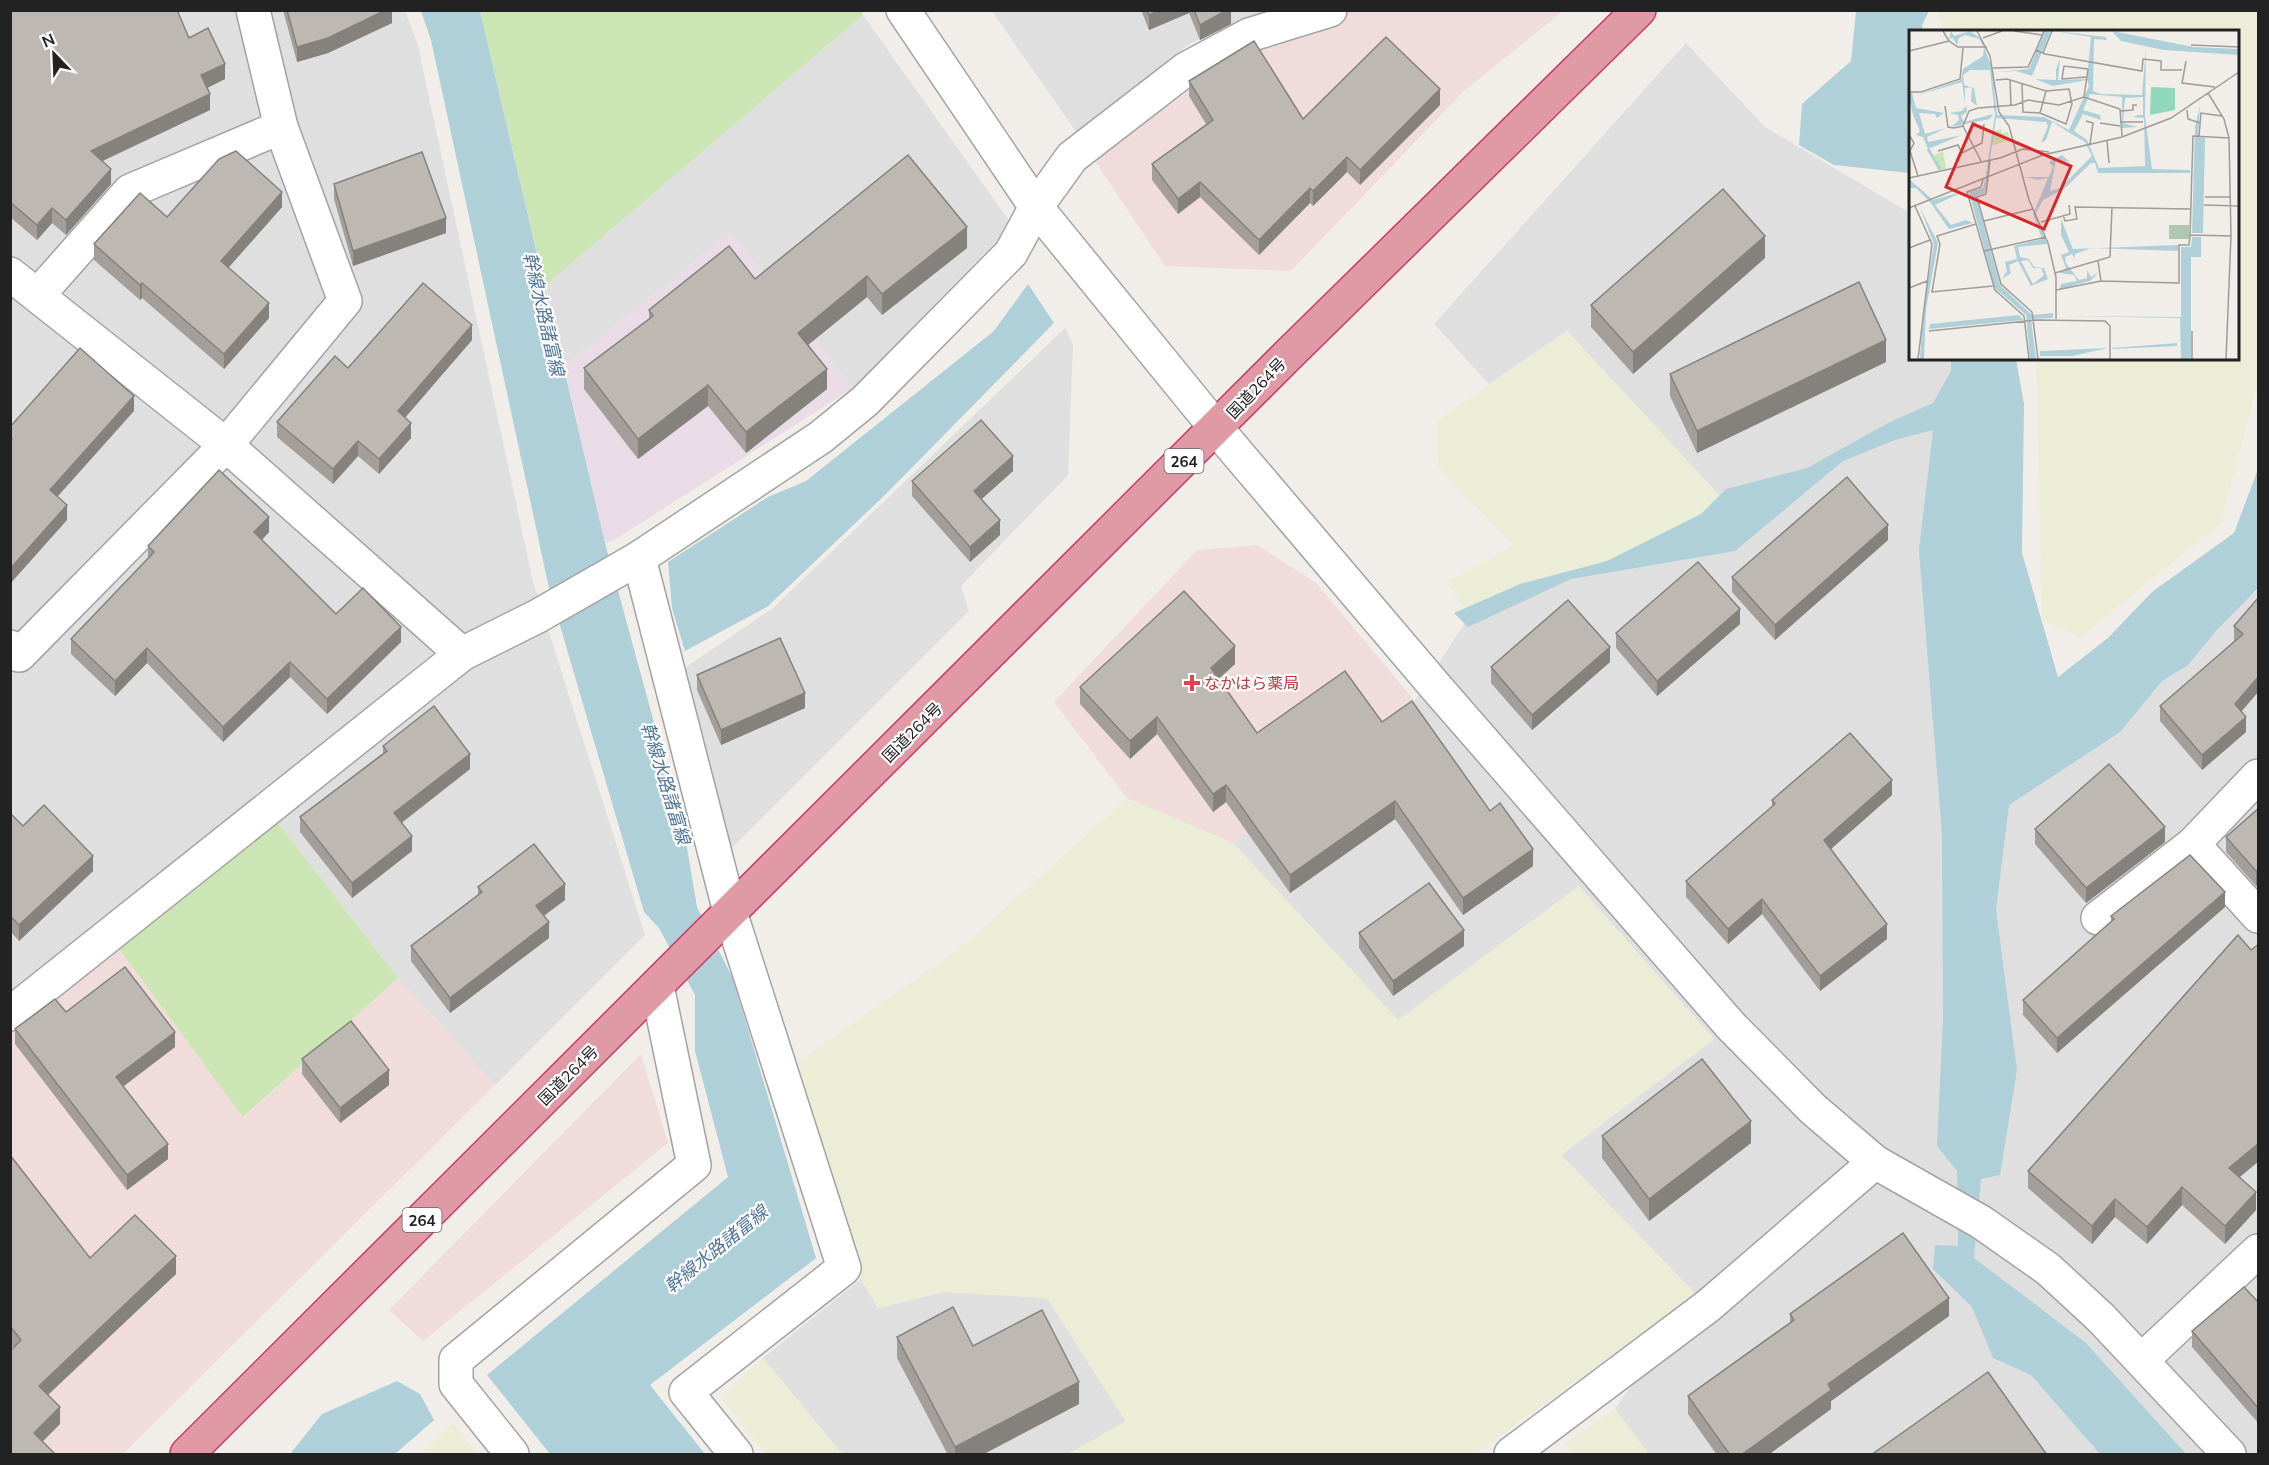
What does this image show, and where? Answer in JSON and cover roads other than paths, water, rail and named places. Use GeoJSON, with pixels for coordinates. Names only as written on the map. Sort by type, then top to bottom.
{"type":"FeatureCollection","features":[{"type":"Feature","properties":{"kind":"highway","name":"国道264号"},"geometry":{"type":"LineString","coordinates":[[187,1455],[1216,428],[1639,10]]}},
{"type":"Feature","properties":{"kind":"street"},"geometry":{"type":"LineString","coordinates":[[10,647],[20,655],[226,445],[345,301],[281,127],[253,10]]}},
{"type":"Feature","properties":{"kind":"street"},"geometry":{"type":"LineString","coordinates":[[903,10],[1036,207],[1216,428],[1435,686],[1731,1026],[1813,1109],[1875,1162],[1981,1222],[2048,1269],[2142,1360],[2229,1455]]}},
{"type":"Feature","properties":{"kind":"street"},"geometry":{"type":"LineString","coordinates":[[10,1014],[462,654],[538,616],[639,558],[821,437],[864,401],[1011,253],[1036,207],[1072,157],[1186,69],[1248,35],[1330,10]]}},
{"type":"Feature","properties":{"kind":"street"},"geometry":{"type":"LineString","coordinates":[[38,295],[130,191],[281,127]]}},
{"type":"Feature","properties":{"kind":"street"},"geometry":{"type":"LineString","coordinates":[[10,274],[226,445],[462,654]]}},
{"type":"Feature","properties":{"kind":"street"},"geometry":{"type":"LineString","coordinates":[[639,558],[730,912],[844,1268],[686,1392],[736,1455]]}},
{"type":"Feature","properties":{"kind":"street"},"geometry":{"type":"LineString","coordinates":[[2098,918],[2193,844],[2259,776]]}},
{"type":"Feature","properties":{"kind":"street"},"geometry":{"type":"LineString","coordinates":[[2193,844],[2259,916]]}},
{"type":"Feature","properties":{"kind":"street"},"geometry":{"type":"LineString","coordinates":[[512,1455],[456,1384],[456,1360],[694,1165],[657,986]]}},
{"type":"Feature","properties":{"kind":"street"},"geometry":{"type":"LineString","coordinates":[[1511,1455],[1708,1306],[1875,1162]]}},
{"type":"Feature","properties":{"kind":"street"},"geometry":{"type":"LineString","coordinates":[[2142,1360],[2259,1251]]}},
{"type":"Feature","properties":{"kind":"water","name":"幹線水路諸富線"},"geometry":{"type":"Polygon","coordinates":[[[421,11],[480,11],[605,543],[685,836],[697,907],[733,979],[816,1258],[650,1385],[705,1454],[550,1454],[487,1375],[728,1177],[695,1051],[695,995],[659,928],[644,912],[549,588],[431,40],[421,11]]]}},
{"type":"Feature","properties":{"kind":"water"},"geometry":{"type":"Polygon","coordinates":[[[1856,11],[1929,11],[1922,25],[1923,30],[1909,30],[1909,173],[1834,165],[1799,145],[1802,104],[1851,61],[1856,11]]]}},
{"type":"Feature","properties":{"kind":"water"},"geometry":{"type":"Polygon","coordinates":[[[1028,284],[1054,323],[887,493],[767,607],[685,651],[672,608],[668,562],[768,497],[806,481],[994,331],[1028,284]]]}},
{"type":"Feature","properties":{"kind":"water"},"geometry":{"type":"Polygon","coordinates":[[[1951,360],[2016,360],[2024,404],[2022,553],[2058,677],[2108,638],[2152,592],[2234,533],[2258,469],[2258,588],[2215,632],[2188,665],[2162,681],[2120,732],[2009,805],[1996,910],[2017,1070],[2000,1175],[1981,1179],[1974,1258],[2086,1343],[2186,1454],[2100,1454],[2031,1375],[1993,1358],[1972,1307],[1933,1269],[1935,1245],[1958,1246],[1957,1171],[1937,1146],[1943,1019],[1942,834],[1919,550],[1933,430],[1895,440],[1843,461],[1735,551],[1571,579],[1468,627],[1454,613],[1520,584],[1607,561],[1701,514],[1726,489],[1807,468],[1888,423],[1933,403],[1951,371],[1951,360]]]}},
{"type":"Feature","properties":{"kind":"water"},"geometry":{"type":"Polygon","coordinates":[[[397,1381],[420,1394],[434,1420],[395,1454],[290,1454],[322,1414],[397,1381]]]}},
{"type":"Feature","properties":{"kind":"place","name":"なかはら薬局"},"geometry":{"type":"Point","coordinates":[1192,683]}}]}
